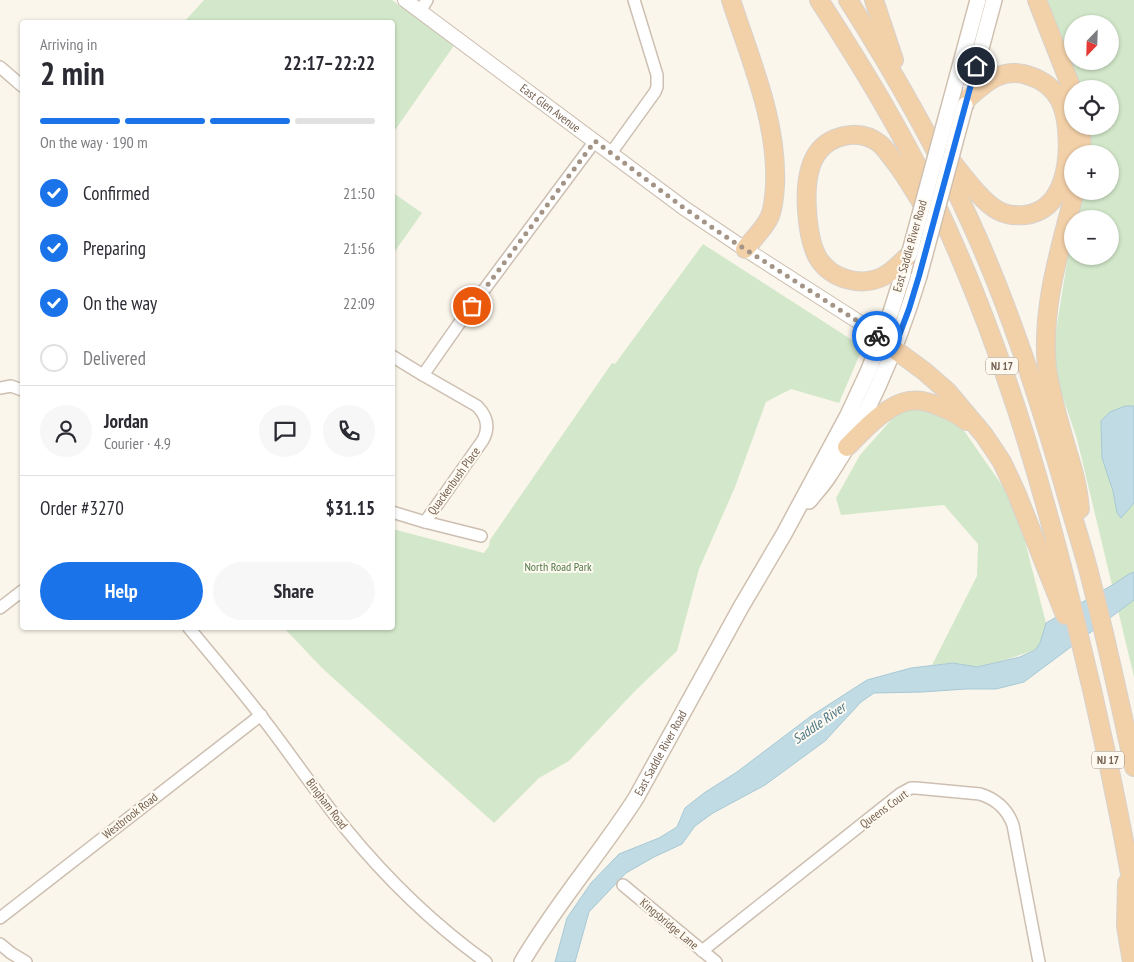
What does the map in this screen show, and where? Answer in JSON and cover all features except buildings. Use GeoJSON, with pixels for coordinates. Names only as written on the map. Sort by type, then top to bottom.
{"type":"FeatureCollection","features":[{"type":"Feature","properties":{"kind":"highway"},"geometry":{"type":"LineString","coordinates":[[731,0],[767,113],[775,156],[774,197],[771,214],[764,226],[744,249]]}},
{"type":"Feature","properties":{"kind":"highway","name":"NJ 17"},"geometry":{"type":"LineString","coordinates":[[819,0],[864,71],[898,130],[934,200],[966,271],[981,310],[1034,464],[1060,584],[1086,666],[1113,783],[1134,895]]}},
{"type":"Feature","properties":{"kind":"highway","name":"NJ 17"},"geometry":{"type":"LineString","coordinates":[[848,0],[925,130],[971,221],[1015,333],[1051,440],[1087,567],[1108,648],[1134,767]]}},
{"type":"Feature","properties":{"kind":"highway"},"geometry":{"type":"LineString","coordinates":[[874,0],[906,96]]}},
{"type":"Feature","properties":{"kind":"highway"},"geometry":{"type":"LineString","coordinates":[[1037,0],[1068,80]]}},
{"type":"Feature","properties":{"kind":"highway"},"geometry":{"type":"LineString","coordinates":[[925,130],[991,206],[1014,216],[1031,214],[1045,206],[1060,189],[1066,171],[1068,154],[1065,114],[1054,91],[1034,77],[1012,73],[992,79],[979,88],[966,102]]}},
{"type":"Feature","properties":{"kind":"highway"},"geometry":{"type":"LineString","coordinates":[[909,255],[886,274],[875,279],[860,282],[836,275],[819,259],[812,244],[809,230],[806,191],[812,163],[818,152],[826,144],[844,136],[856,135],[868,137],[878,143],[902,171],[966,271]]}},
{"type":"Feature","properties":{"kind":"highway"},"geometry":{"type":"LineString","coordinates":[[1073,200],[1050,292],[1046,330],[1046,355],[1053,399],[1076,482],[1087,567]]}},
{"type":"Feature","properties":{"kind":"highway"},"geometry":{"type":"LineString","coordinates":[[887,344],[948,391],[984,436],[1002,462],[1060,584]]}},
{"type":"Feature","properties":{"kind":"highway"},"geometry":{"type":"LineString","coordinates":[[847,447],[878,418],[895,406],[910,400],[929,402],[951,411],[963,418],[984,436]]}},
{"type":"Feature","properties":{"kind":"highway"},"geometry":{"type":"LineString","coordinates":[[1127,855],[1126,926],[1132,962]]}},
{"type":"Feature","properties":{"kind":"main road","name":"East Saddle River Road"},"geometry":{"type":"LineString","coordinates":[[784,534],[830,475],[869,406],[887,344],[891,312],[909,255],[978,0]]}},
{"type":"Feature","properties":{"kind":"main road"},"geometry":{"type":"LineString","coordinates":[[887,344],[909,309],[994,0]]}},
{"type":"Feature","properties":{"kind":"main road","name":"East Saddle River Road"},"geometry":{"type":"LineString","coordinates":[[522,962],[547,922],[617,828],[636,798],[741,607],[784,534],[848,415],[868,372],[887,344]]}},
{"type":"Feature","properties":{"kind":"street","name":"East Glen Avenue"},"geometry":{"type":"LineString","coordinates":[[406,0],[424,5],[595,141],[684,208],[744,249],[862,324],[887,344]]}},
{"type":"Feature","properties":{"kind":"street"},"geometry":{"type":"LineString","coordinates":[[611,153],[652,98],[657,87],[657,75],[634,0]]}},
{"type":"Feature","properties":{"kind":"street"},"geometry":{"type":"LineString","coordinates":[[0,67],[20,84]]}},
{"type":"Feature","properties":{"kind":"street"},"geometry":{"type":"LineString","coordinates":[[395,358],[423,375],[463,318],[595,141]]}},
{"type":"Feature","properties":{"kind":"street","name":"Quackenbush Place"},"geometry":{"type":"LineString","coordinates":[[423,375],[477,406],[483,412],[487,428],[483,440],[425,522]]}},
{"type":"Feature","properties":{"kind":"street"},"geometry":{"type":"LineString","coordinates":[[0,388],[11,386],[20,389]]}},
{"type":"Feature","properties":{"kind":"street"},"geometry":{"type":"LineString","coordinates":[[395,513],[481,536]]}},
{"type":"Feature","properties":{"kind":"street"},"geometry":{"type":"LineString","coordinates":[[0,608],[20,593]]}},
{"type":"Feature","properties":{"kind":"street","name":"Bingham Road"},"geometry":{"type":"LineString","coordinates":[[191,630],[261,716],[344,827],[370,857],[406,895],[439,925],[486,962]]}},
{"type":"Feature","properties":{"kind":"street","name":"Westbrook Road"},"geometry":{"type":"LineString","coordinates":[[0,918],[261,716]]}},
{"type":"Feature","properties":{"kind":"street","name":"Queens Court"},"geometry":{"type":"LineString","coordinates":[[702,951],[900,794],[911,788],[916,788],[980,794],[998,802],[1004,809],[1013,825],[1040,962]]}},
{"type":"Feature","properties":{"kind":"street","name":"Kingsbridge Lane"},"geometry":{"type":"LineString","coordinates":[[623,885],[716,962]]}},
{"type":"Feature","properties":{"kind":"street"},"geometry":{"type":"LineString","coordinates":[[0,944],[26,962]]}},
{"type":"Feature","properties":{"kind":"green space"},"geometry":{"type":"Polygon","coordinates":[[[204,0],[392,0],[455,44],[395,130],[395,20],[186,20],[204,0]]]}},
{"type":"Feature","properties":{"kind":"green space"},"geometry":{"type":"Polygon","coordinates":[[[1043,0],[1134,0],[1134,677],[1077,439],[1050,359],[1067,265],[1119,265],[1119,210],[1076,210],[1078,200],[1119,200],[1119,145],[1086,145],[1087,135],[1119,135],[1119,80],[1071,80],[1067,70],[1119,70],[1119,15],[1064,15],[1064,60],[1043,0]]]}},
{"type":"Feature","properties":{"kind":"green space"},"geometry":{"type":"Polygon","coordinates":[[[395,194],[422,213],[395,251],[395,194]]]}},
{"type":"Feature","properties":{"kind":"green space","name":"North Road Park"},"geometry":{"type":"Polygon","coordinates":[[[703,244],[863,347],[839,403],[791,389],[766,402],[735,487],[699,569],[677,651],[635,691],[569,761],[539,778],[494,823],[323,669],[286,630],[395,630],[395,530],[484,553],[489,546],[490,540],[612,363],[615,364],[703,244]]]}},
{"type":"Feature","properties":{"kind":"green space"},"geometry":{"type":"Polygon","coordinates":[[[949,409],[1008,494],[1011,487],[1046,623],[1040,643],[1035,650],[977,667],[953,663],[932,665],[977,576],[978,544],[944,505],[841,515],[836,498],[860,455],[900,410],[949,409]]]}},
{"type":"Feature","properties":{"kind":"water"},"geometry":{"type":"Polygon","coordinates":[[[1125,406],[1134,406],[1134,503],[1121,518],[1117,513],[1113,491],[1102,458],[1101,421],[1110,412],[1125,406]]]}},
{"type":"Feature","properties":{"kind":"water","name":"Saddle River"},"geometry":{"type":"Polygon","coordinates":[[[1134,572],[1134,600],[1024,682],[996,689],[874,693],[861,702],[825,741],[765,785],[713,813],[695,826],[682,844],[626,873],[589,912],[575,962],[555,962],[567,918],[591,883],[619,854],[659,838],[677,827],[685,808],[704,793],[737,772],[811,716],[867,680],[911,668],[953,663],[977,667],[1020,657],[1035,650],[1040,643],[1046,623],[1134,572]]]}},
{"type":"Feature","properties":{"kind":"way so far"},"geometry":{"type":"LineString","coordinates":[[472,306],[595,141],[704,222],[862,324],[877,336]]}},
{"type":"Feature","properties":{"kind":"route"},"geometry":{"type":"LineString","coordinates":[[877,336],[894,349],[919,276],[976,66]]}}]}
